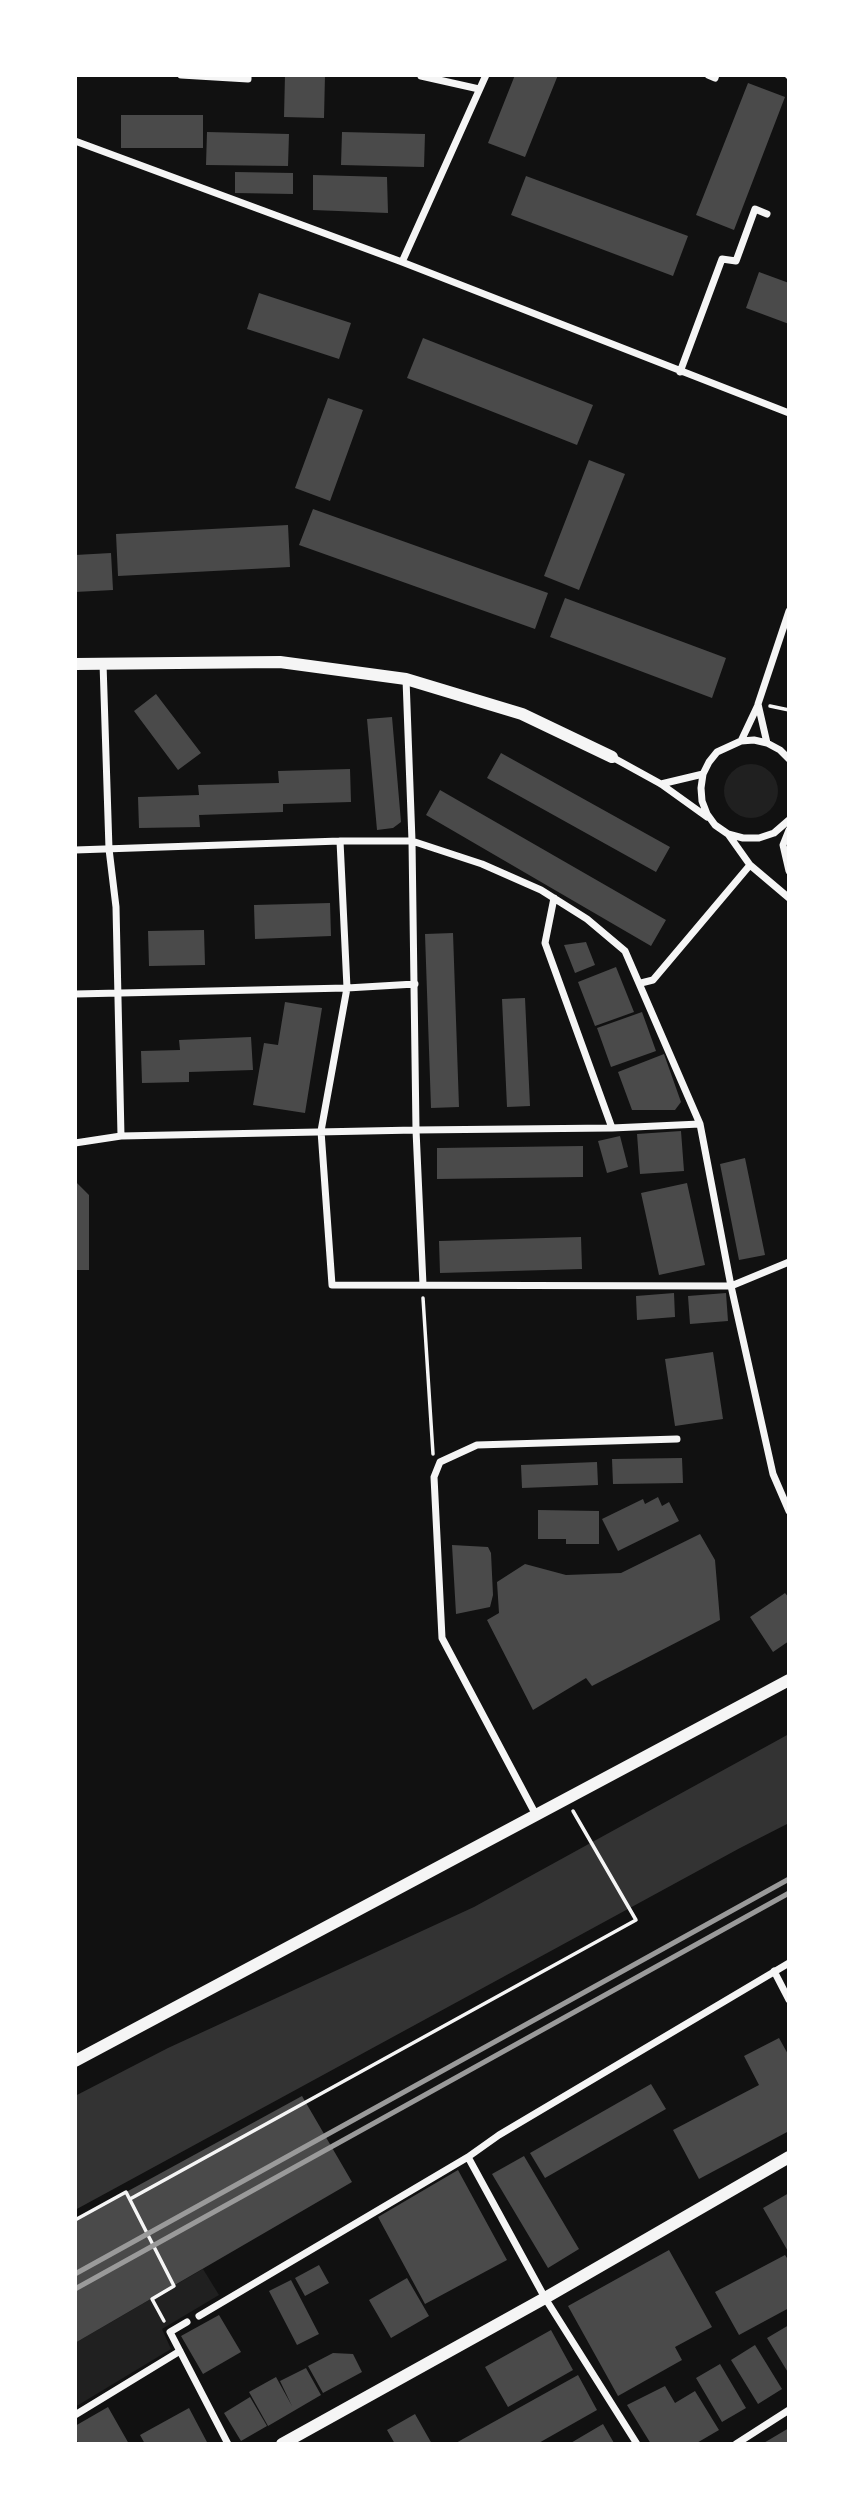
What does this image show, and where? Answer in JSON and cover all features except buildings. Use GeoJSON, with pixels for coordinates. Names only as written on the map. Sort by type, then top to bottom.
{"type":"FeatureCollection","features":[{"type":"Feature","properties":{"kind":"street"},"geometry":{"type":"LineString","coordinates":[[181,75],[248,79],[248,75]]}},
{"type":"Feature","properties":{"kind":"street"},"geometry":{"type":"LineString","coordinates":[[402,262],[486,75]]}},
{"type":"Feature","properties":{"kind":"street"},"geometry":{"type":"LineString","coordinates":[[708,75],[715,78],[716,75]]}},
{"type":"Feature","properties":{"kind":"street"},"geometry":{"type":"LineString","coordinates":[[421,76],[480,89]]}},
{"type":"Feature","properties":{"kind":"street"},"geometry":{"type":"LineString","coordinates":[[75,141],[402,262],[789,414]]}},
{"type":"Feature","properties":{"kind":"street"},"geometry":{"type":"LineString","coordinates":[[680,372],[722,259],[736,261],[755,209],[767,214]]}},
{"type":"Feature","properties":{"kind":"street"},"geometry":{"type":"LineString","coordinates":[[741,741],[758,704],[789,611]]}},
{"type":"Feature","properties":{"kind":"street"},"geometry":{"type":"LineString","coordinates":[[75,664],[280,662],[406,679],[522,714],[612,757],[685,799],[728,834],[759,838],[774,833],[789,820]]}},
{"type":"Feature","properties":{"kind":"street"},"geometry":{"type":"LineString","coordinates":[[103,663],[109,849],[116,907],[121,1136]]}},
{"type":"Feature","properties":{"kind":"street"},"geometry":{"type":"LineString","coordinates":[[406,679],[412,841],[416,1130],[423,1285]]}},
{"type":"Feature","properties":{"kind":"street"},"geometry":{"type":"LineString","coordinates":[[758,704],[767,743]]}},
{"type":"Feature","properties":{"kind":"street"},"geometry":{"type":"LineString","coordinates":[[715,825],[702,801],[703,774],[718,752],[741,741],[767,743],[789,759]]}},
{"type":"Feature","properties":{"kind":"street"},"geometry":{"type":"LineString","coordinates":[[662,784],[703,774]]}},
{"type":"Feature","properties":{"kind":"street"},"geometry":{"type":"LineString","coordinates":[[789,830],[783,845],[789,870]]}},
{"type":"Feature","properties":{"kind":"street"},"geometry":{"type":"LineString","coordinates":[[728,834],[750,865],[789,898]]}},
{"type":"Feature","properties":{"kind":"street"},"geometry":{"type":"LineString","coordinates":[[340,841],[346,988],[321,1131],[332,1285],[731,1286],[789,1262]]}},
{"type":"Feature","properties":{"kind":"street"},"geometry":{"type":"LineString","coordinates":[[75,850],[412,841],[482,864],[541,890],[587,919],[625,951],[700,1124],[731,1286],[773,1474],[789,1511]]}},
{"type":"Feature","properties":{"kind":"street"},"geometry":{"type":"LineString","coordinates":[[640,983],[653,980],[750,865]]}},
{"type":"Feature","properties":{"kind":"street"},"geometry":{"type":"LineString","coordinates":[[554,898],[545,943],[612,1128]]}},
{"type":"Feature","properties":{"kind":"street"},"geometry":{"type":"LineString","coordinates":[[75,994],[415,984]]}},
{"type":"Feature","properties":{"kind":"street"},"geometry":{"type":"LineString","coordinates":[[75,1143],[121,1136],[612,1128],[700,1124]]}},
{"type":"Feature","properties":{"kind":"street"},"geometry":{"type":"LineString","coordinates":[[536,1815],[442,1638],[434,1477],[440,1462],[477,1445],[677,1439]]}},
{"type":"Feature","properties":{"kind":"street"},"geometry":{"type":"LineString","coordinates":[[75,2061],[789,1680]]}},
{"type":"Feature","properties":{"kind":"street"},"geometry":{"type":"LineString","coordinates":[[199,2316],[789,1963]]}},
{"type":"Feature","properties":{"kind":"street"},"geometry":{"type":"LineString","coordinates":[[774,1971],[789,2000]]}},
{"type":"Feature","properties":{"kind":"street"},"geometry":{"type":"LineString","coordinates":[[468,2157],[545,2298],[637,2444]]}},
{"type":"Feature","properties":{"kind":"street"},"geometry":{"type":"LineString","coordinates":[[282,2444],[545,2298],[789,2157]]}},
{"type":"Feature","properties":{"kind":"street"},"geometry":{"type":"LineString","coordinates":[[187,2322],[170,2332],[228,2444]]}},
{"type":"Feature","properties":{"kind":"street"},"geometry":{"type":"LineString","coordinates":[[75,2415],[180,2351]]}},
{"type":"Feature","properties":{"kind":"street"},"geometry":{"type":"LineString","coordinates":[[736,2444],[789,2410]]}},
{"type":"Feature","properties":{"kind":"path"},"geometry":{"type":"LineString","coordinates":[[423,1285],[434,1477]]}},
{"type":"Feature","properties":{"kind":"path"},"geometry":{"type":"LineString","coordinates":[[130,2199],[636,1920],[576,1815]]}},
{"type":"Feature","properties":{"kind":"path"},"geometry":{"type":"LineString","coordinates":[[75,2220],[126,2192],[174,2286],[152,2299],[170,2332]]}},
{"type":"Feature","properties":{"kind":"shaded area"},"geometry":{"type":"Polygon","coordinates":[[[751,764],[770,772],[778,791],[770,810],[751,818],[732,810],[724,791],[732,772],[751,764]]]}},
{"type":"Feature","properties":{"kind":"shaded area"},"geometry":{"type":"Polygon","coordinates":[[[789,1734],[789,1823],[75,2210],[75,2096],[168,2048],[474,1907],[789,1734]]]}},
{"type":"Feature","properties":{"kind":"shaded area"},"geometry":{"type":"Polygon","coordinates":[[[203,2269],[219,2295],[162,2329],[171,2349],[75,2407],[75,2343],[203,2269]]]}},
{"type":"Feature","properties":{"kind":"railway"},"geometry":{"type":"LineString","coordinates":[[75,2274],[789,1879]]}},
{"type":"Feature","properties":{"kind":"railway"},"geometry":{"type":"LineString","coordinates":[[75,2289],[789,1893]]}}]}
